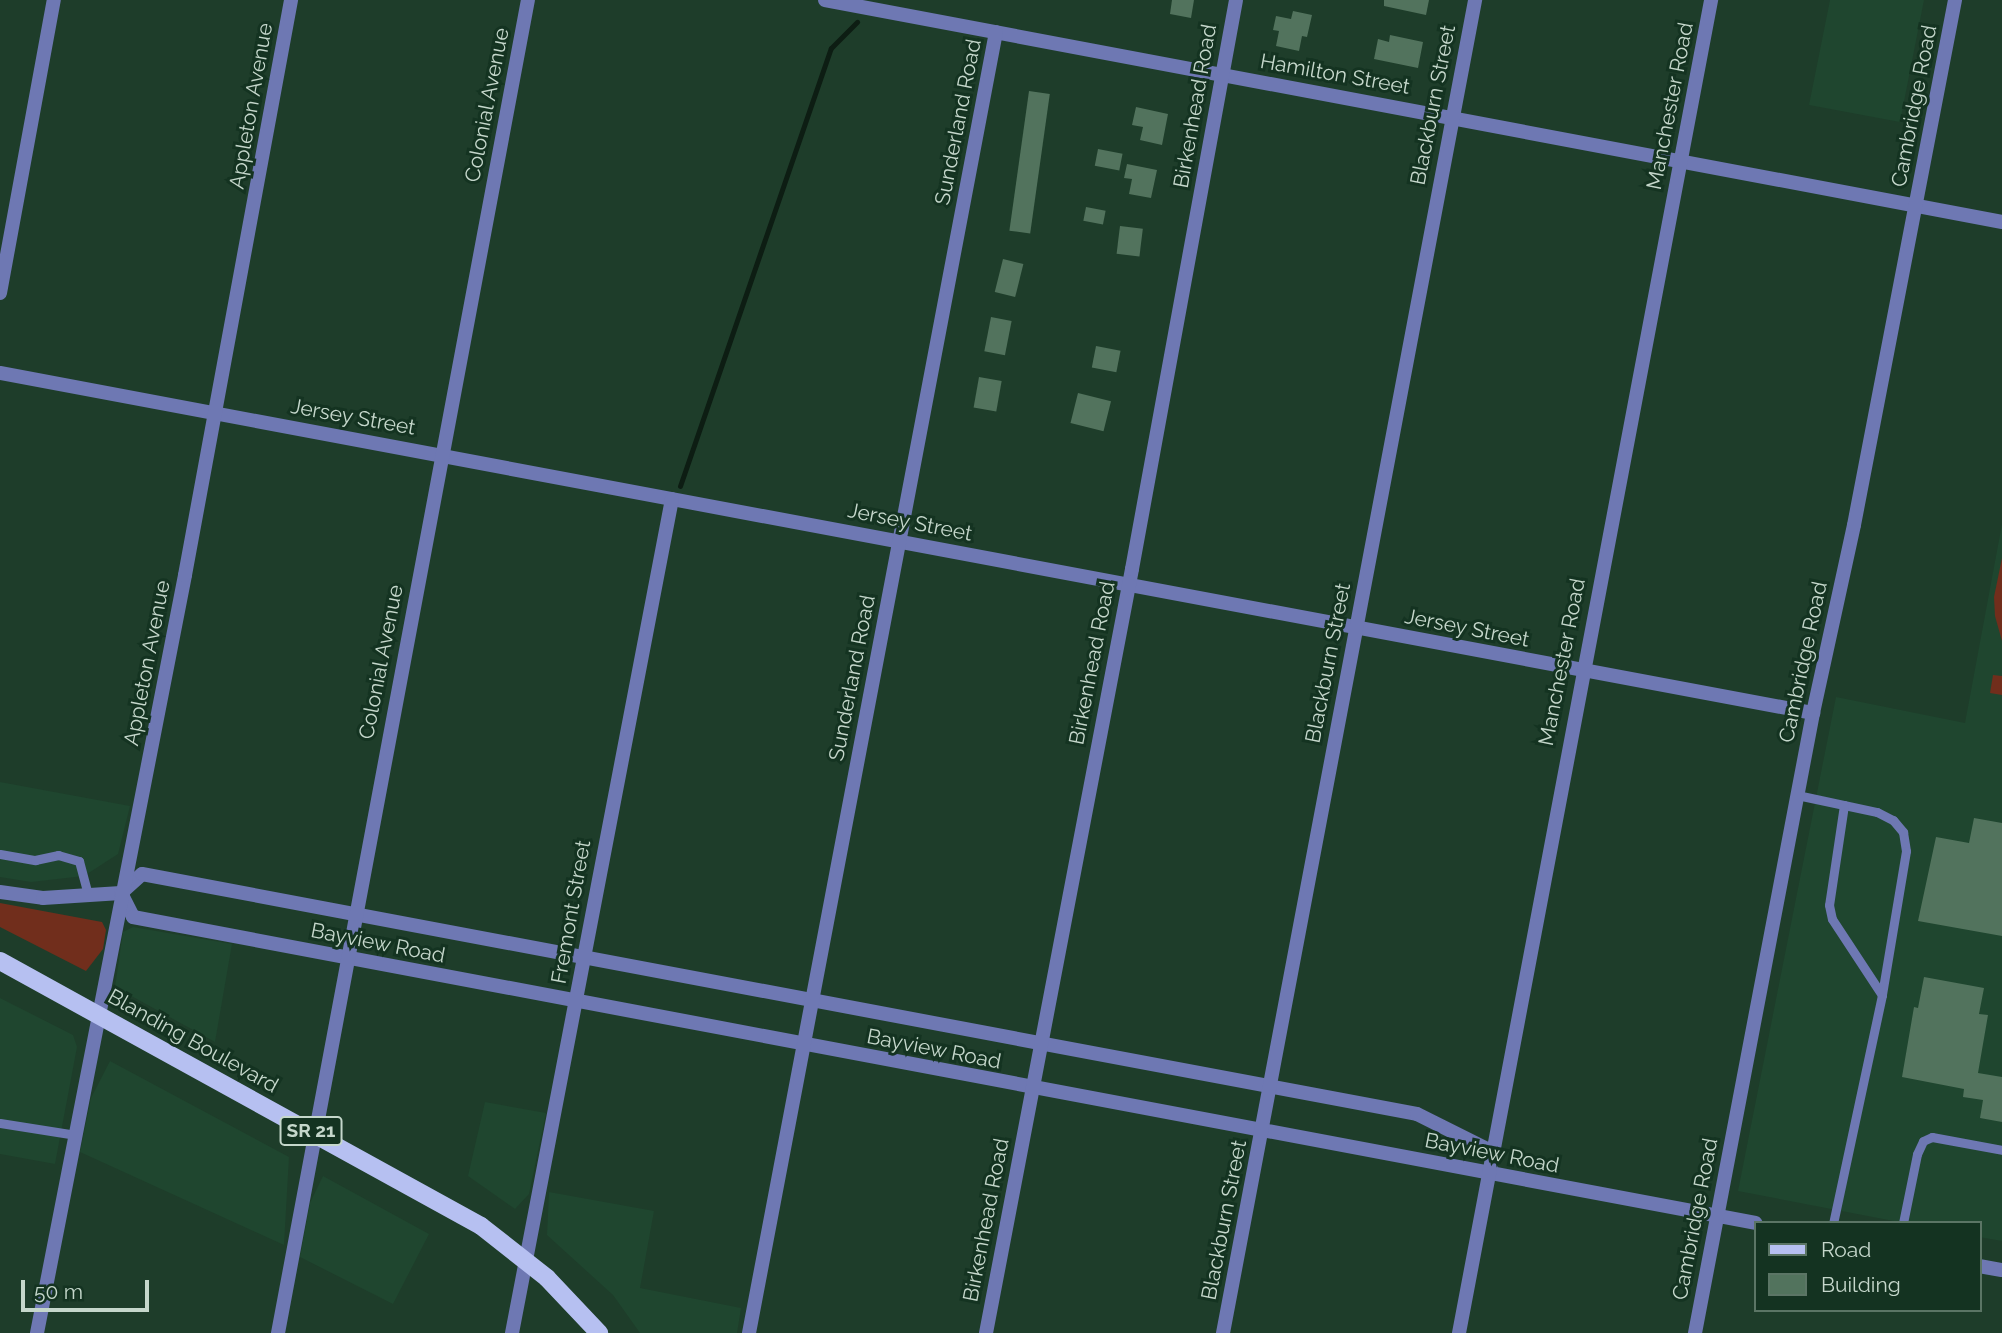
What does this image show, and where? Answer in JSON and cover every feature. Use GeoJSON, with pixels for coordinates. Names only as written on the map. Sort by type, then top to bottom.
{"type":"FeatureCollection","features":[{"type":"Feature","properties":{"kind":"main road","name":"Blanding Boulevard"},"geometry":{"type":"LineString","coordinates":[[0,961],[481,1226],[526,1260],[579,1309],[599,1333]]}},
{"type":"Feature","properties":{"kind":"street"},"geometry":{"type":"LineString","coordinates":[[0,293],[54,0]]}},
{"type":"Feature","properties":{"kind":"street","name":"Appleton Avenue"},"geometry":{"type":"LineString","coordinates":[[37,1333],[100,1016],[121,894],[141,804],[291,0]]}},
{"type":"Feature","properties":{"kind":"street","name":"Colonial Avenue"},"geometry":{"type":"LineString","coordinates":[[278,1333],[527,0]]}},
{"type":"Feature","properties":{"kind":"street","name":"Hamilton Street"},"geometry":{"type":"LineString","coordinates":[[829,0],[2002,222]]}},
{"type":"Feature","properties":{"kind":"street","name":"Birkenhead Road"},"geometry":{"type":"LineString","coordinates":[[986,1333],[1236,0]]}},
{"type":"Feature","properties":{"kind":"street","name":"Blackburn Street"},"geometry":{"type":"LineString","coordinates":[[1223,1333],[1475,0]]}},
{"type":"Feature","properties":{"kind":"street","name":"Manchester Road"},"geometry":{"type":"LineString","coordinates":[[1458,1333],[1711,0]]}},
{"type":"Feature","properties":{"kind":"street","name":"Cambridge Road"},"geometry":{"type":"LineString","coordinates":[[1695,1333],[1797,795],[1854,525],[1955,0]]}},
{"type":"Feature","properties":{"kind":"street","name":"Sunderland Road"},"geometry":{"type":"LineString","coordinates":[[749,1333],[996,32]]}},
{"type":"Feature","properties":{"kind":"street","name":"Jersey Street"},"geometry":{"type":"LineString","coordinates":[[0,373],[1813,713]]}},
{"type":"Feature","properties":{"kind":"street","name":"Fremont Street"},"geometry":{"type":"LineString","coordinates":[[512,1333],[671,499]]}},
{"type":"Feature","properties":{"kind":"street","name":"Bayview Road"},"geometry":{"type":"LineString","coordinates":[[1493,1152],[1417,1114],[355,913],[142,874],[121,894],[134,917],[555,999],[576,1000],[1032,1089],[1754,1223]]}},
{"type":"Feature","properties":{"kind":"street"},"geometry":{"type":"LineString","coordinates":[[0,892],[43,898],[121,894]]}},
{"type":"Feature","properties":{"kind":"street"},"geometry":{"type":"LineString","coordinates":[[1981,1266],[2002,1270]]}},
{"type":"Feature","properties":{"kind":"lane"},"geometry":{"type":"LineString","coordinates":[[1797,795],[1877,812],[1893,820],[1903,832],[1906,851],[1882,995],[1833,1221]]}},
{"type":"Feature","properties":{"kind":"lane"},"geometry":{"type":"LineString","coordinates":[[1844,805],[1831,912],[1882,995]]}},
{"type":"Feature","properties":{"kind":"lane"},"geometry":{"type":"LineString","coordinates":[[0,854],[36,860],[58,855],[79,861],[88,895]]}},
{"type":"Feature","properties":{"kind":"lane"},"geometry":{"type":"LineString","coordinates":[[0,1123],[76,1135]]}},
{"type":"Feature","properties":{"kind":"lane"},"geometry":{"type":"LineString","coordinates":[[1903,1221],[1917,1154],[1923,1141],[1932,1137],[2002,1150]]}},
{"type":"Feature","properties":{"kind":"shaded area"},"geometry":{"type":"Polygon","coordinates":[[[1830,0],[1924,0],[1900,122],[1809,105],[1830,0]]]}},
{"type":"Feature","properties":{"kind":"shaded area"},"geometry":{"type":"Polygon","coordinates":[[[2002,524],[2002,1241],[1981,1237],[1981,1221],[1894,1221],[1738,1191],[1836,697],[1965,723],[2002,524]]]}},
{"type":"Feature","properties":{"kind":"shaded area"},"geometry":{"type":"Polygon","coordinates":[[[2002,558],[2002,641],[1995,616],[1994,597],[2002,558]]]}},
{"type":"Feature","properties":{"kind":"shaded area"},"geometry":{"type":"Polygon","coordinates":[[[1993,675],[2002,676],[2002,695],[1990,693],[1993,675]]]}},
{"type":"Feature","properties":{"kind":"shaded area"},"geometry":{"type":"Polygon","coordinates":[[[0,782],[130,806],[118,854],[84,876],[31,882],[0,877],[0,782]]]}},
{"type":"Feature","properties":{"kind":"shaded area"},"geometry":{"type":"Polygon","coordinates":[[[0,903],[102,922],[106,930],[103,949],[86,971],[0,927],[0,903]]]}},
{"type":"Feature","properties":{"kind":"shaded area"},"geometry":{"type":"Polygon","coordinates":[[[133,927],[232,944],[215,1042],[115,987],[123,932],[133,927]]]}},
{"type":"Feature","properties":{"kind":"shaded area"},"geometry":{"type":"Polygon","coordinates":[[[0,998],[73,1035],[77,1047],[55,1164],[0,1154],[0,998]]]}},
{"type":"Feature","properties":{"kind":"shaded area"},"geometry":{"type":"Polygon","coordinates":[[[110,1061],[289,1157],[284,1245],[80,1152],[91,1098],[110,1061]]]}},
{"type":"Feature","properties":{"kind":"shaded area"},"geometry":{"type":"Polygon","coordinates":[[[485,1102],[546,1113],[529,1194],[515,1209],[468,1176],[485,1102]]]}},
{"type":"Feature","properties":{"kind":"shaded area"},"geometry":{"type":"Polygon","coordinates":[[[323,1176],[429,1234],[393,1304],[300,1257],[310,1203],[323,1176]]]}},
{"type":"Feature","properties":{"kind":"shaded area"},"geometry":{"type":"Polygon","coordinates":[[[549,1192],[654,1211],[640,1288],[741,1308],[737,1333],[640,1333],[613,1295],[547,1235],[549,1192]]]}},
{"type":"Feature","properties":{"kind":"building"},"geometry":{"type":"Polygon","coordinates":[[[1172,0],[1194,0],[1191,18],[1170,14],[1172,0]]]}},
{"type":"Feature","properties":{"kind":"building"},"geometry":{"type":"Polygon","coordinates":[[[1384,0],[1429,0],[1426,15],[1384,6],[1384,0]]]}},
{"type":"Feature","properties":{"kind":"building"},"geometry":{"type":"Polygon","coordinates":[[[1293,11],[1312,15],[1307,37],[1302,36],[1299,51],[1276,46],[1279,31],[1273,30],[1276,16],[1291,19],[1293,11]]]}},
{"type":"Feature","properties":{"kind":"building"},"geometry":{"type":"Polygon","coordinates":[[[1390,35],[1423,42],[1418,68],[1374,59],[1378,39],[1389,42],[1390,35]]]}},
{"type":"Feature","properties":{"kind":"building"},"geometry":{"type":"Polygon","coordinates":[[[1029,91],[1050,94],[1030,234],[1009,231],[1029,91]]]}},
{"type":"Feature","properties":{"kind":"building"},"geometry":{"type":"Polygon","coordinates":[[[1136,107],[1168,114],[1162,145],[1140,140],[1143,127],[1132,125],[1136,107]]]}},
{"type":"Feature","properties":{"kind":"building"},"geometry":{"type":"Polygon","coordinates":[[[1098,149],[1123,154],[1119,170],[1095,166],[1098,149]]]}},
{"type":"Feature","properties":{"kind":"building"},"geometry":{"type":"Polygon","coordinates":[[[1127,164],[1157,170],[1151,198],[1129,194],[1132,179],[1124,178],[1127,164]]]}},
{"type":"Feature","properties":{"kind":"building"},"geometry":{"type":"Polygon","coordinates":[[[1086,207],[1106,211],[1103,225],[1083,221],[1086,207]]]}},
{"type":"Feature","properties":{"kind":"building"},"geometry":{"type":"Polygon","coordinates":[[[1120,226],[1143,229],[1139,257],[1117,254],[1120,226]]]}},
{"type":"Feature","properties":{"kind":"building"},"geometry":{"type":"Polygon","coordinates":[[[1003,259],[1023,264],[1015,297],[995,292],[1003,259]]]}},
{"type":"Feature","properties":{"kind":"building"},"geometry":{"type":"Polygon","coordinates":[[[991,317],[1012,321],[1005,355],[984,351],[991,317]]]}},
{"type":"Feature","properties":{"kind":"building"},"geometry":{"type":"Polygon","coordinates":[[[1096,346],[1121,351],[1116,372],[1092,368],[1096,346]]]}},
{"type":"Feature","properties":{"kind":"building"},"geometry":{"type":"Polygon","coordinates":[[[979,377],[1002,381],[996,412],[974,408],[979,377]]]}},
{"type":"Feature","properties":{"kind":"building"},"geometry":{"type":"Polygon","coordinates":[[[1078,393],[1111,401],[1103,431],[1071,423],[1078,393]]]}},
{"type":"Feature","properties":{"kind":"building"},"geometry":{"type":"Polygon","coordinates":[[[1974,818],[2002,823],[2002,936],[1918,921],[1936,837],[1969,843],[1974,818]]]}},
{"type":"Feature","properties":{"kind":"building"},"geometry":{"type":"Polygon","coordinates":[[[1924,977],[1984,988],[1979,1014],[1988,1015],[1978,1073],[2002,1077],[2002,1122],[1980,1118],[1983,1100],[1963,1097],[1964,1089],[1902,1077],[1914,1007],[1918,1008],[1924,977]]]}},
{"type":"Feature","properties":{"kind":"waterway"},"geometry":{"type":"LineString","coordinates":[[680,486],[831,48],[857,22]]}}]}
